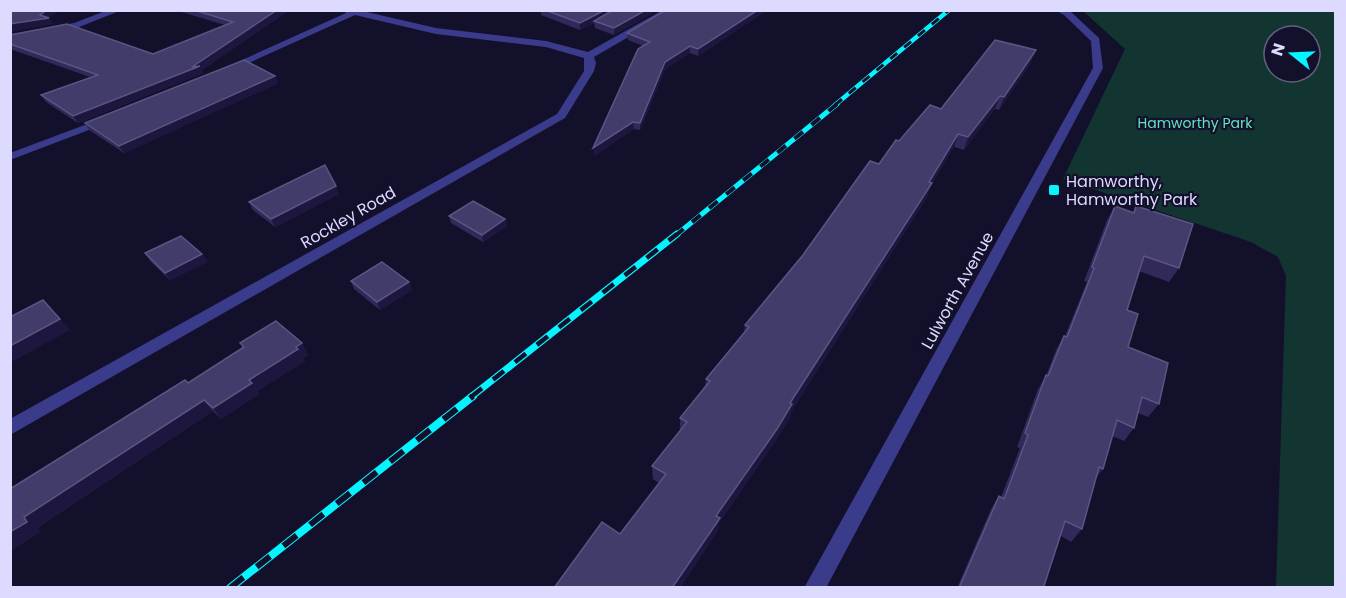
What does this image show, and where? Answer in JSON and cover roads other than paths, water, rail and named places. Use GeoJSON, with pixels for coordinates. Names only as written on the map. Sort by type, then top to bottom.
{"type":"FeatureCollection","features":[{"type":"Feature","properties":{"kind":"street"},"geometry":{"type":"LineString","coordinates":[[10,37],[76,25],[118,10]]}},
{"type":"Feature","properties":{"kind":"street"},"geometry":{"type":"LineString","coordinates":[[214,75],[350,12],[446,33],[567,48],[589,56],[671,10]]}},
{"type":"Feature","properties":{"kind":"street","name":"Lulworth Avenue"},"geometry":{"type":"LineString","coordinates":[[814,588],[1098,68],[1096,40],[1063,12]]}},
{"type":"Feature","properties":{"kind":"street","name":"Rockley Road"},"geometry":{"type":"LineString","coordinates":[[10,428],[561,116],[589,71],[591,63],[589,56]]}},
{"type":"Feature","properties":{"kind":"street"},"geometry":{"type":"LineString","coordinates":[[10,157],[118,115]]}},
{"type":"Feature","properties":{"kind":"railway"},"geometry":{"type":"LineString","coordinates":[[835,105],[949,10]]}},
{"type":"Feature","properties":{"kind":"railway"},"geometry":{"type":"LineString","coordinates":[[675,236],[837,104]]}},
{"type":"Feature","properties":{"kind":"railway"},"geometry":{"type":"LineString","coordinates":[[471,397],[677,234]]}},
{"type":"Feature","properties":{"kind":"railway"},"geometry":{"type":"LineString","coordinates":[[230,588],[473,396]]}},
{"type":"Feature","properties":{"kind":"place","name":"Hamworthy, Hamworthy Park"},"geometry":{"type":"Point","coordinates":[1054,190]}},
{"type":"Feature","properties":{"kind":"park label","name":"Hamworthy Park"},"geometry":{"type":"Point","coordinates":[1195,123]}}]}
